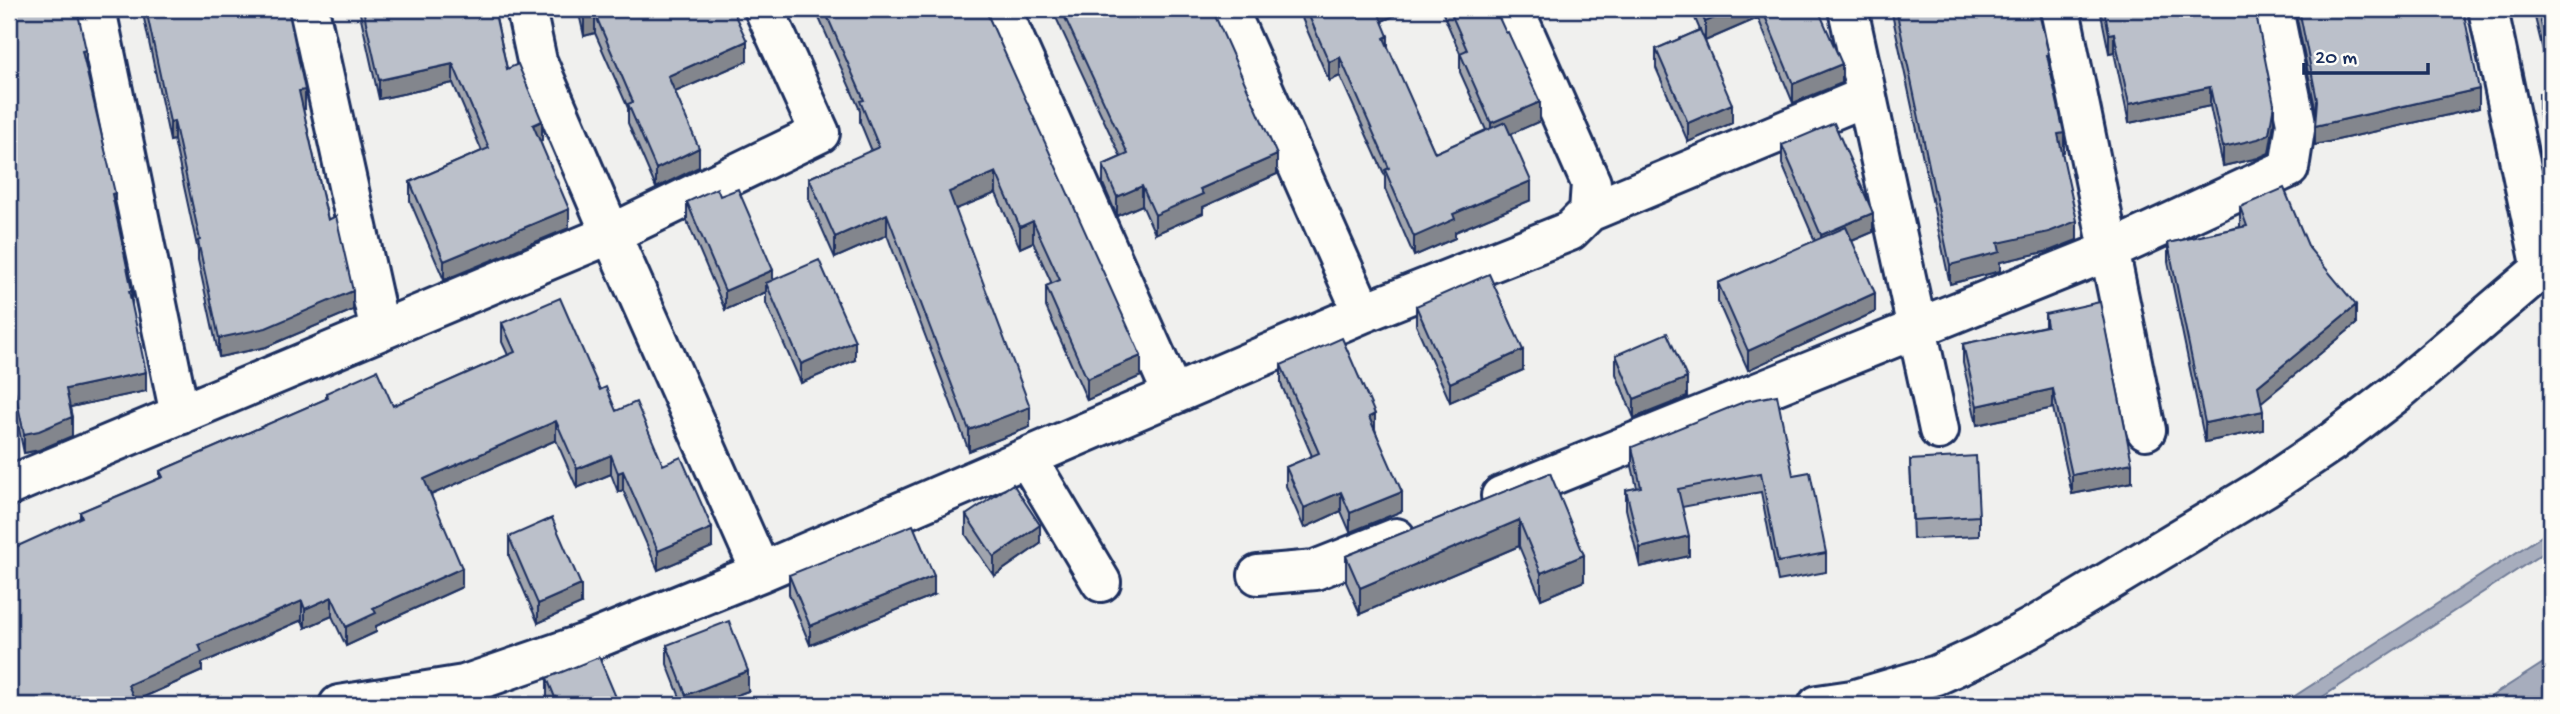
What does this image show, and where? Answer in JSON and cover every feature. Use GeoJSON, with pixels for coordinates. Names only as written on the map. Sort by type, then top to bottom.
{"type":"FeatureCollection","features":[{"type":"Feature","properties":{"kind":"street"},"geometry":{"type":"LineString","coordinates":[[96,9],[180,415]]}},
{"type":"Feature","properties":{"kind":"street"},"geometry":{"type":"LineString","coordinates":[[310,9],[380,331]]}},
{"type":"Feature","properties":{"kind":"street"},"geometry":{"type":"LineString","coordinates":[[526,9],[537,61],[761,572]]}},
{"type":"Feature","properties":{"kind":"street"},"geometry":{"type":"LineString","coordinates":[[9,486],[611,234],[820,133],[764,9]]}},
{"type":"Feature","properties":{"kind":"street"},"geometry":{"type":"LineString","coordinates":[[1001,9],[1174,395]]}},
{"type":"Feature","properties":{"kind":"street"},"geometry":{"type":"LineString","coordinates":[[1228,9],[1363,313]]}},
{"type":"Feature","properties":{"kind":"street"},"geometry":{"type":"LineString","coordinates":[[1514,9],[1591,183],[1589,212]]}},
{"type":"Feature","properties":{"kind":"street"},"geometry":{"type":"LineString","coordinates":[[1848,9],[1939,429]]}},
{"type":"Feature","properties":{"kind":"street"},"geometry":{"type":"LineString","coordinates":[[2060,9],[2146,430]]}},
{"type":"Feature","properties":{"kind":"street"},"geometry":{"type":"LineString","coordinates":[[1469,508],[2109,251],[2289,169],[2296,123],[2273,9]]}},
{"type":"Feature","properties":{"kind":"street"},"geometry":{"type":"LineString","coordinates":[[1818,705],[1852,700],[1937,676],[1985,653],[2264,488],[2332,442],[2396,393],[2547,265],[2488,9]]}},
{"type":"Feature","properties":{"kind":"street"},"geometry":{"type":"LineString","coordinates":[[339,705],[464,685],[583,643],[761,572],[1363,313],[1570,231],[1589,212],[1867,96]]}},
{"type":"Feature","properties":{"kind":"street"},"geometry":{"type":"LineString","coordinates":[[1027,458],[1101,582]]}},
{"type":"Feature","properties":{"kind":"street"},"geometry":{"type":"LineString","coordinates":[[1258,575],[1315,570],[1430,524]]}},
{"type":"Feature","properties":{"kind":"water"},"geometry":{"type":"Polygon","coordinates":[[[2551,530],[2551,548],[2310,705],[2281,705],[2551,530]]]}},
{"type":"Feature","properties":{"kind":"water"},"geometry":{"type":"Polygon","coordinates":[[[2551,658],[2551,705],[2478,705],[2551,658]]]}},
{"type":"Feature","properties":{"kind":"building"},"geometry":{"type":"Polygon","coordinates":[[[9,9],[77,9],[86,50],[82,51],[115,193],[112,194],[146,372],[66,389],[72,417],[39,431],[24,434],[9,363],[9,9]]]}},
{"type":"Feature","properties":{"kind":"building"},"geometry":{"type":"Polygon","coordinates":[[[146,9],[288,9],[305,90],[299,91],[328,220],[336,216],[353,291],[266,328],[219,338],[174,121],[170,122],[146,9]]]}},
{"type":"Feature","properties":{"kind":"building"},"geometry":{"type":"Polygon","coordinates":[[[363,9],[494,9],[507,69],[518,64],[542,121],[533,125],[569,209],[444,261],[410,182],[489,148],[453,64],[379,80],[363,9]]]}},
{"type":"Feature","properties":{"kind":"building"},"geometry":{"type":"Polygon","coordinates":[[[583,9],[732,9],[747,41],[668,76],[699,148],[656,169],[628,104],[633,102],[595,14],[584,16],[583,9]]]}},
{"type":"Feature","properties":{"kind":"building"},"geometry":{"type":"Polygon","coordinates":[[[824,9],[985,9],[1141,356],[1087,379],[1046,286],[1060,280],[1033,221],[1020,227],[996,172],[949,192],[1030,407],[969,430],[887,214],[835,237],[809,178],[879,147],[860,101],[864,100],[824,9]]]}},
{"type":"Feature","properties":{"kind":"building"},"geometry":{"type":"Polygon","coordinates":[[[1061,9],[1212,9],[1277,155],[1200,189],[1203,194],[1155,215],[1142,186],[1117,197],[1103,165],[1128,154],[1061,9]]]}},
{"type":"Feature","properties":{"kind":"building"},"geometry":{"type":"Polygon","coordinates":[[[1306,9],[1377,9],[1388,36],[1384,38],[1435,153],[1505,122],[1531,181],[1453,214],[1455,219],[1414,237],[1385,170],[1389,168],[1340,57],[1329,62],[1306,9]]]}},
{"type":"Feature","properties":{"kind":"building"},"geometry":{"type":"Polygon","coordinates":[[[1449,9],[1495,9],[1540,102],[1491,123],[1460,53],[1467,50],[1449,9]]]}},
{"type":"Feature","properties":{"kind":"building"},"geometry":{"type":"Polygon","coordinates":[[[1699,9],[1735,9],[1705,22],[1699,9]]]}},
{"type":"Feature","properties":{"kind":"building"},"geometry":{"type":"Polygon","coordinates":[[[1762,9],[1818,9],[1842,64],[1793,84],[1762,9]]]}},
{"type":"Feature","properties":{"kind":"building"},"geometry":{"type":"Polygon","coordinates":[[[1896,9],[2038,9],[2064,133],[2058,134],[2077,221],[2049,232],[1998,243],[2000,252],[1950,265],[1896,9]]]}},
{"type":"Feature","properties":{"kind":"building"},"geometry":{"type":"Polygon","coordinates":[[[2104,9],[2255,9],[2274,104],[2269,134],[2223,147],[2210,87],[2129,104],[2114,33],[2109,34],[2104,9]]]}},
{"type":"Feature","properties":{"kind":"building"},"geometry":{"type":"Polygon","coordinates":[[[2299,9],[2463,9],[2479,89],[2315,126],[2317,100],[2299,9]]]}},
{"type":"Feature","properties":{"kind":"building"},"geometry":{"type":"Polygon","coordinates":[[[2538,9],[2551,9],[2551,65],[2538,9]]]}},
{"type":"Feature","properties":{"kind":"building"},"geometry":{"type":"Polygon","coordinates":[[[1700,30],[1732,104],[1688,123],[1656,49],[1700,30]]]}},
{"type":"Feature","properties":{"kind":"building"},"geometry":{"type":"Polygon","coordinates":[[[2551,91],[2551,151],[2539,93],[2551,91]]]}},
{"type":"Feature","properties":{"kind":"building"},"geometry":{"type":"Polygon","coordinates":[[[1834,123],[1873,213],[1821,235],[1782,145],[1834,123]]]}},
{"type":"Feature","properties":{"kind":"building"},"geometry":{"type":"Polygon","coordinates":[[[717,188],[720,196],[738,189],[773,270],[725,291],[687,202],[717,188]]]}},
{"type":"Feature","properties":{"kind":"building"},"geometry":{"type":"Polygon","coordinates":[[[2284,188],[2309,248],[2356,305],[2258,386],[2263,411],[2205,423],[2168,243],[2247,226],[2240,207],[2284,188]]]}},
{"type":"Feature","properties":{"kind":"building"},"geometry":{"type":"Polygon","coordinates":[[[1846,227],[1875,293],[1748,351],[1718,283],[1846,227]]]}},
{"type":"Feature","properties":{"kind":"building"},"geometry":{"type":"Polygon","coordinates":[[[819,260],[855,341],[801,364],[766,283],[819,260]]]}},
{"type":"Feature","properties":{"kind":"building"},"geometry":{"type":"Polygon","coordinates":[[[1489,274],[1523,350],[1450,383],[1416,306],[1489,274]]]}},
{"type":"Feature","properties":{"kind":"building"},"geometry":{"type":"Polygon","coordinates":[[[560,298],[600,390],[606,387],[616,411],[636,402],[663,465],[681,457],[712,528],[658,551],[623,471],[618,473],[611,455],[577,469],[556,421],[424,479],[462,568],[373,608],[376,613],[346,627],[332,597],[305,609],[302,601],[199,645],[202,652],[128,685],[137,705],[81,705],[77,695],[53,705],[9,705],[9,550],[82,517],[80,512],[163,477],[160,471],[328,398],[326,393],[377,370],[393,406],[515,352],[502,323],[560,298]]]}},
{"type":"Feature","properties":{"kind":"building"},"geometry":{"type":"Polygon","coordinates":[[[2100,302],[2132,463],[2072,475],[2053,389],[1977,406],[1963,344],[2047,326],[2045,314],[2100,302]]]}},
{"type":"Feature","properties":{"kind":"building"},"geometry":{"type":"Polygon","coordinates":[[[1667,333],[1687,378],[1634,399],[1616,355],[1667,333]]]}},
{"type":"Feature","properties":{"kind":"building"},"geometry":{"type":"Polygon","coordinates":[[[1342,338],[1375,414],[1369,417],[1402,492],[1350,513],[1341,492],[1304,508],[1286,467],[1319,453],[1281,365],[1342,338]]]}},
{"type":"Feature","properties":{"kind":"building"},"geometry":{"type":"Polygon","coordinates":[[[1777,395],[1793,475],[1810,472],[1826,553],[1778,562],[1761,473],[1678,489],[1689,536],[1640,548],[1626,490],[1641,487],[1632,447],[1746,401],[1777,395]]]}},
{"type":"Feature","properties":{"kind":"building"},"geometry":{"type":"Polygon","coordinates":[[[1976,456],[1979,516],[1913,520],[1910,460],[1976,456]]]}},
{"type":"Feature","properties":{"kind":"building"},"geometry":{"type":"Polygon","coordinates":[[[1550,473],[1584,555],[1541,573],[1519,520],[1360,588],[1346,556],[1550,473]]]}},
{"type":"Feature","properties":{"kind":"building"},"geometry":{"type":"Polygon","coordinates":[[[1013,484],[1040,525],[994,557],[966,515],[1013,484]]]}},
{"type":"Feature","properties":{"kind":"building"},"geometry":{"type":"Polygon","coordinates":[[[552,518],[581,585],[538,604],[509,537],[552,518]]]}},
{"type":"Feature","properties":{"kind":"building"},"geometry":{"type":"Polygon","coordinates":[[[913,525],[934,576],[810,626],[789,575],[913,525]]]}},
{"type":"Feature","properties":{"kind":"building"},"geometry":{"type":"Polygon","coordinates":[[[729,621],[748,671],[686,695],[667,645],[729,621]]]}},
{"type":"Feature","properties":{"kind":"building"},"geometry":{"type":"Polygon","coordinates":[[[599,657],[618,702],[611,705],[558,705],[547,678],[599,657]]]}},
{"type":"Feature","properties":{"kind":"building"},"geometry":{"type":"Polygon","coordinates":[[[464,699],[465,705],[414,705],[464,699]]]}}]}
